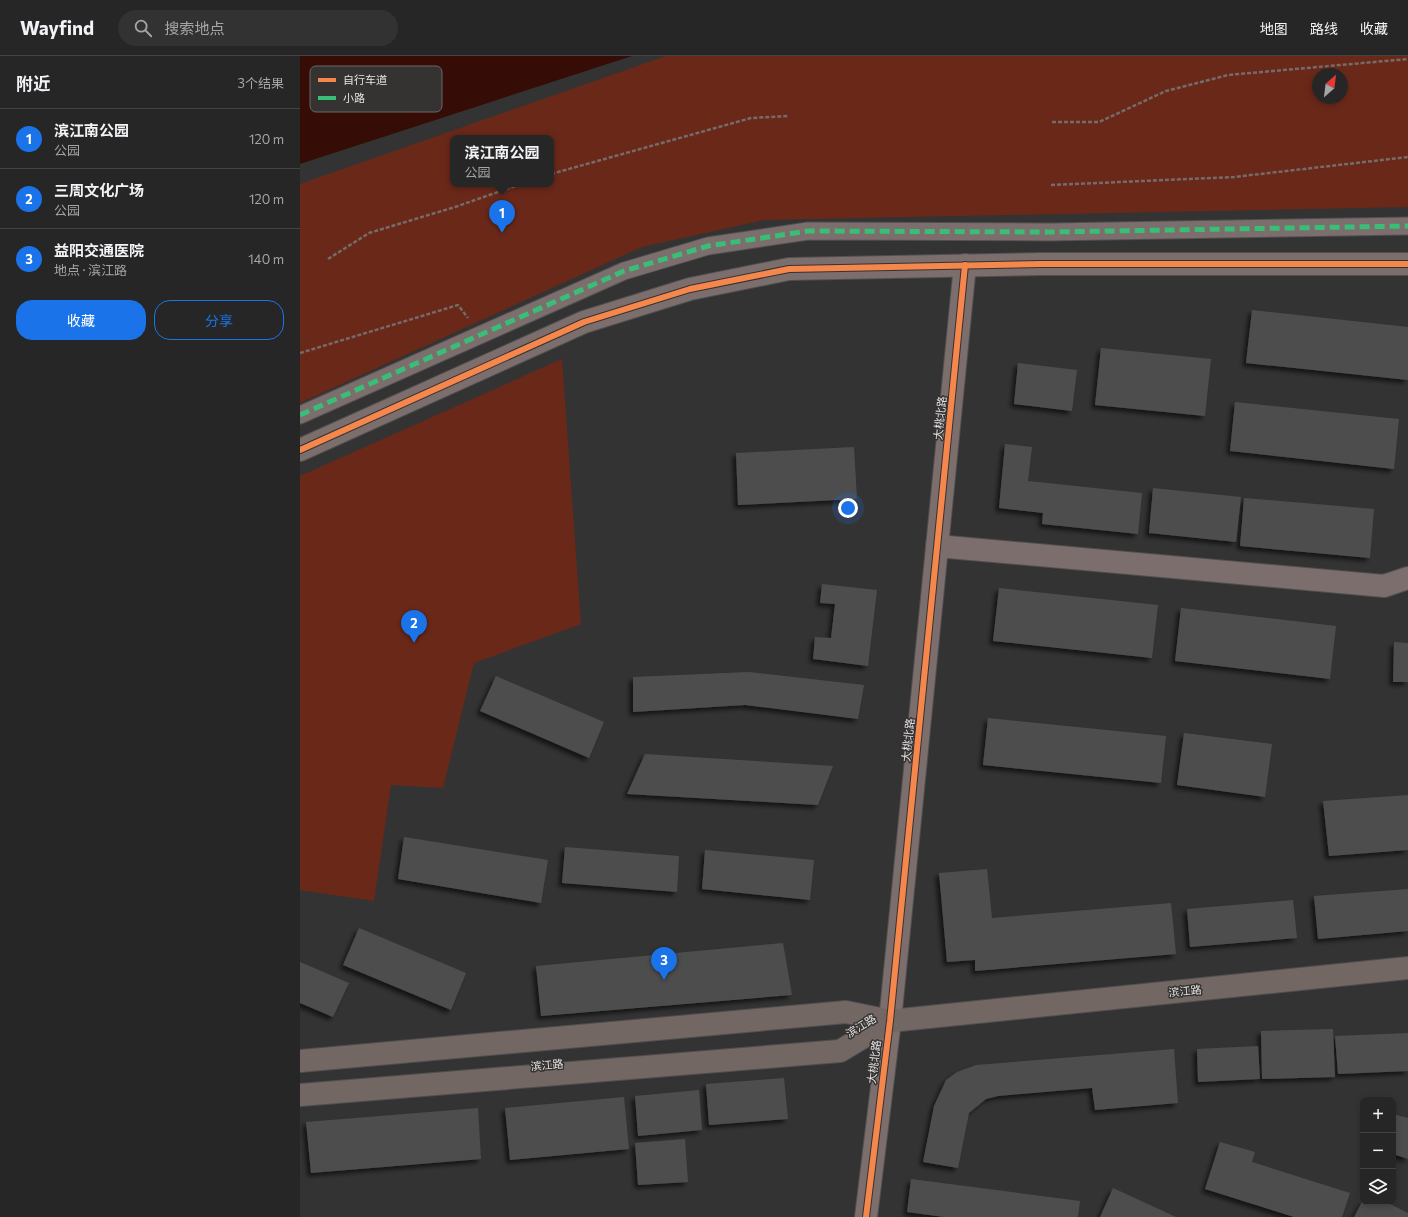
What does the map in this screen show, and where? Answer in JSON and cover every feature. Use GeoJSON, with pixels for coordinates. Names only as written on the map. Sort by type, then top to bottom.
{"type":"FeatureCollection","features":[{"type":"Feature","properties":{"kind":"main road","name":"滨江路"},"geometry":{"type":"LineString","coordinates":[[300,1061],[846,1012],[890,1021],[1408,968]]}},
{"type":"Feature","properties":{"kind":"main road","name":"滨江路"},"geometry":{"type":"LineString","coordinates":[[300,1095],[840,1051],[890,1021]]}},
{"type":"Feature","properties":{"kind":"street"},"geometry":{"type":"LineString","coordinates":[[300,415],[624,271],[708,246],[808,231],[1050,232],[1408,226]]}},
{"type":"Feature","properties":{"kind":"street"},"geometry":{"type":"LineString","coordinates":[[300,450],[584,322],[690,289],[788,269],[965,265],[1408,264]]}},
{"type":"Feature","properties":{"kind":"street","name":"大桃北路"},"geometry":{"type":"LineString","coordinates":[[866,1217],[890,1021],[965,265]]}},
{"type":"Feature","properties":{"kind":"street"},"geometry":{"type":"LineString","coordinates":[[937,546],[1384,586],[1408,578]]}},
{"type":"Feature","properties":{"kind":"path"},"geometry":{"type":"LineString","coordinates":[[1052,122],[1099,122],[1166,91],[1228,75],[1408,59]]}},
{"type":"Feature","properties":{"kind":"path"},"geometry":{"type":"LineString","coordinates":[[554,173],[751,118],[789,116]]}},
{"type":"Feature","properties":{"kind":"path"},"geometry":{"type":"LineString","coordinates":[[1051,185],[1234,177],[1408,157]]}},
{"type":"Feature","properties":{"kind":"path"},"geometry":{"type":"LineString","coordinates":[[328,259],[369,233],[455,207],[512,187]]}},
{"type":"Feature","properties":{"kind":"path"},"geometry":{"type":"LineString","coordinates":[[300,353],[458,305],[481,334]]}},
{"type":"Feature","properties":{"kind":"shaded area"},"geometry":{"type":"Polygon","coordinates":[[[300,56],[632,56],[300,164],[300,56]]]}},
{"type":"Feature","properties":{"kind":"shaded area"},"geometry":{"type":"Polygon","coordinates":[[[666,56],[1408,56],[1408,207],[764,220],[642,247],[300,403],[300,184],[666,56]]]}},
{"type":"Feature","properties":{"kind":"shaded area"},"geometry":{"type":"Polygon","coordinates":[[[562,359],[581,624],[474,663],[443,788],[391,785],[374,901],[300,890],[300,476],[562,359]]]}},
{"type":"Feature","properties":{"kind":"building"},"geometry":{"type":"Polygon","coordinates":[[[1252,310],[1408,327],[1408,380],[1246,363],[1252,310]]]}},
{"type":"Feature","properties":{"kind":"building"},"geometry":{"type":"Polygon","coordinates":[[[1101,348],[1211,359],[1205,416],[1095,405],[1101,348]]]}},
{"type":"Feature","properties":{"kind":"building"},"geometry":{"type":"Polygon","coordinates":[[[1018,363],[1077,370],[1072,411],[1014,404],[1018,363]]]}},
{"type":"Feature","properties":{"kind":"building"},"geometry":{"type":"Polygon","coordinates":[[[1235,402],[1399,419],[1394,469],[1230,451],[1235,402]]]}},
{"type":"Feature","properties":{"kind":"building"},"geometry":{"type":"Polygon","coordinates":[[[1005,444],[1032,447],[1028,481],[1142,493],[1138,534],[1042,524],[1043,513],[999,508],[1005,444]]]}},
{"type":"Feature","properties":{"kind":"building"},"geometry":{"type":"Polygon","coordinates":[[[854,447],[857,499],[738,505],[736,453],[854,447]]]}},
{"type":"Feature","properties":{"kind":"building"},"geometry":{"type":"Polygon","coordinates":[[[1153,488],[1241,497],[1236,542],[1149,533],[1153,488]]]}},
{"type":"Feature","properties":{"kind":"building"},"geometry":{"type":"Polygon","coordinates":[[[1244,498],[1374,509],[1370,558],[1240,546],[1244,498]]]}},
{"type":"Feature","properties":{"kind":"building"},"geometry":{"type":"Polygon","coordinates":[[[822,584],[877,590],[868,666],[813,659],[815,637],[831,638],[835,604],[820,603],[822,584]]]}},
{"type":"Feature","properties":{"kind":"building"},"geometry":{"type":"Polygon","coordinates":[[[999,588],[1158,605],[1152,658],[993,641],[999,588]]]}},
{"type":"Feature","properties":{"kind":"building"},"geometry":{"type":"Polygon","coordinates":[[[1181,608],[1336,626],[1330,679],[1175,661],[1181,608]]]}},
{"type":"Feature","properties":{"kind":"building"},"geometry":{"type":"Polygon","coordinates":[[[1394,642],[1408,643],[1408,682],[1393,682],[1394,642]]]}},
{"type":"Feature","properties":{"kind":"building"},"geometry":{"type":"Polygon","coordinates":[[[749,672],[864,685],[858,719],[745,705],[633,712],[633,677],[749,672]]]}},
{"type":"Feature","properties":{"kind":"building"},"geometry":{"type":"Polygon","coordinates":[[[496,676],[604,722],[589,758],[480,711],[496,676]]]}},
{"type":"Feature","properties":{"kind":"building"},"geometry":{"type":"Polygon","coordinates":[[[988,718],[1166,736],[1161,783],[983,765],[988,718]]]}},
{"type":"Feature","properties":{"kind":"building"},"geometry":{"type":"Polygon","coordinates":[[[1184,733],[1272,744],[1265,797],[1177,785],[1184,733]]]}},
{"type":"Feature","properties":{"kind":"building"},"geometry":{"type":"Polygon","coordinates":[[[645,754],[833,766],[818,805],[627,794],[645,754]]]}},
{"type":"Feature","properties":{"kind":"building"},"geometry":{"type":"Polygon","coordinates":[[[1408,795],[1408,850],[1329,856],[1323,801],[1408,795]]]}},
{"type":"Feature","properties":{"kind":"building"},"geometry":{"type":"Polygon","coordinates":[[[404,837],[548,860],[541,903],[398,879],[404,837]]]}},
{"type":"Feature","properties":{"kind":"building"},"geometry":{"type":"Polygon","coordinates":[[[565,847],[679,856],[677,892],[562,883],[565,847]]]}},
{"type":"Feature","properties":{"kind":"building"},"geometry":{"type":"Polygon","coordinates":[[[705,850],[814,860],[810,900],[702,889],[705,850]]]}},
{"type":"Feature","properties":{"kind":"building"},"geometry":{"type":"Polygon","coordinates":[[[987,869],[992,918],[1171,903],[1176,954],[975,971],[975,960],[947,962],[939,873],[987,869]]]}},
{"type":"Feature","properties":{"kind":"building"},"geometry":{"type":"Polygon","coordinates":[[[1408,889],[1408,931],[1318,939],[1314,896],[1408,889]]]}},
{"type":"Feature","properties":{"kind":"building"},"geometry":{"type":"Polygon","coordinates":[[[1293,900],[1297,938],[1190,947],[1187,909],[1293,900]]]}},
{"type":"Feature","properties":{"kind":"building"},"geometry":{"type":"Polygon","coordinates":[[[359,928],[466,973],[451,1010],[343,965],[359,928]]]}},
{"type":"Feature","properties":{"kind":"building"},"geometry":{"type":"Polygon","coordinates":[[[783,943],[792,995],[541,1016],[536,966],[783,943]]]}},
{"type":"Feature","properties":{"kind":"building"},"geometry":{"type":"Polygon","coordinates":[[[300,962],[349,983],[333,1017],[300,1003],[300,962]]]}},
{"type":"Feature","properties":{"kind":"building"},"geometry":{"type":"Polygon","coordinates":[[[1333,1029],[1335,1077],[1262,1079],[1261,1031],[1333,1029]]]}},
{"type":"Feature","properties":{"kind":"building"},"geometry":{"type":"Polygon","coordinates":[[[1408,1033],[1408,1071],[1338,1074],[1335,1036],[1408,1033]]]}},
{"type":"Feature","properties":{"kind":"building"},"geometry":{"type":"Polygon","coordinates":[[[1258,1046],[1260,1079],[1198,1082],[1197,1049],[1258,1046]]]}},
{"type":"Feature","properties":{"kind":"building"},"geometry":{"type":"Polygon","coordinates":[[[1174,1049],[1178,1103],[1095,1110],[1092,1088],[998,1096],[986,1099],[969,1113],[958,1168],[923,1162],[934,1106],[946,1080],[957,1072],[976,1065],[1174,1049]]]}},
{"type":"Feature","properties":{"kind":"building"},"geometry":{"type":"Polygon","coordinates":[[[784,1078],[788,1119],[709,1125],[706,1084],[784,1078]]]}},
{"type":"Feature","properties":{"kind":"building"},"geometry":{"type":"Polygon","coordinates":[[[699,1090],[702,1130],[638,1136],[635,1096],[699,1090]]]}},
{"type":"Feature","properties":{"kind":"building"},"geometry":{"type":"Polygon","coordinates":[[[624,1097],[629,1149],[510,1160],[505,1108],[624,1097]]]}},
{"type":"Feature","properties":{"kind":"building"},"geometry":{"type":"Polygon","coordinates":[[[478,1108],[481,1159],[311,1173],[306,1122],[478,1108]]]}},
{"type":"Feature","properties":{"kind":"building"},"geometry":{"type":"Polygon","coordinates":[[[1396,1115],[1408,1118],[1408,1159],[1396,1155],[1396,1115]]]}},
{"type":"Feature","properties":{"kind":"building"},"geometry":{"type":"Polygon","coordinates":[[[685,1139],[688,1182],[638,1185],[635,1143],[685,1139]]]}},
{"type":"Feature","properties":{"kind":"building"},"geometry":{"type":"Polygon","coordinates":[[[1220,1142],[1255,1152],[1252,1162],[1350,1193],[1342,1217],[1294,1217],[1205,1189],[1220,1142]]]}},
{"type":"Feature","properties":{"kind":"building"},"geometry":{"type":"Polygon","coordinates":[[[911,1179],[1080,1201],[1078,1217],[944,1217],[907,1212],[911,1179]]]}},
{"type":"Feature","properties":{"kind":"building"},"geometry":{"type":"Polygon","coordinates":[[[1113,1188],[1176,1217],[1100,1217],[1113,1188]]]}},
{"type":"Feature","properties":{"kind":"building"},"geometry":{"type":"Polygon","coordinates":[[[1360,1205],[1392,1205],[1408,1213],[1408,1217],[1354,1217],[1360,1205]]]}},
{"type":"Feature","properties":{"kind":"marked path"},"geometry":{"type":"LineString","coordinates":[[300,415],[624,271],[708,246],[808,231],[1050,232],[1408,226]]}},
{"type":"Feature","properties":{"kind":"cycle path"},"geometry":{"type":"LineString","coordinates":[[300,450],[584,322],[690,289],[789,269],[1041,264],[1408,264]]}},
{"type":"Feature","properties":{"kind":"cycle path"},"geometry":{"type":"LineString","coordinates":[[866,1217],[890,1021],[965,265]]}},
{"type":"Feature","properties":{"kind":"place","name":"滨江南公园"},"geometry":{"type":"Point","coordinates":[502,233]}},
{"type":"Feature","properties":{"kind":"place","name":"三周文化广场"},"geometry":{"type":"Point","coordinates":[414,643]}},
{"type":"Feature","properties":{"kind":"place","name":"益阳交通医院"},"geometry":{"type":"Point","coordinates":[664,980]}}]}
